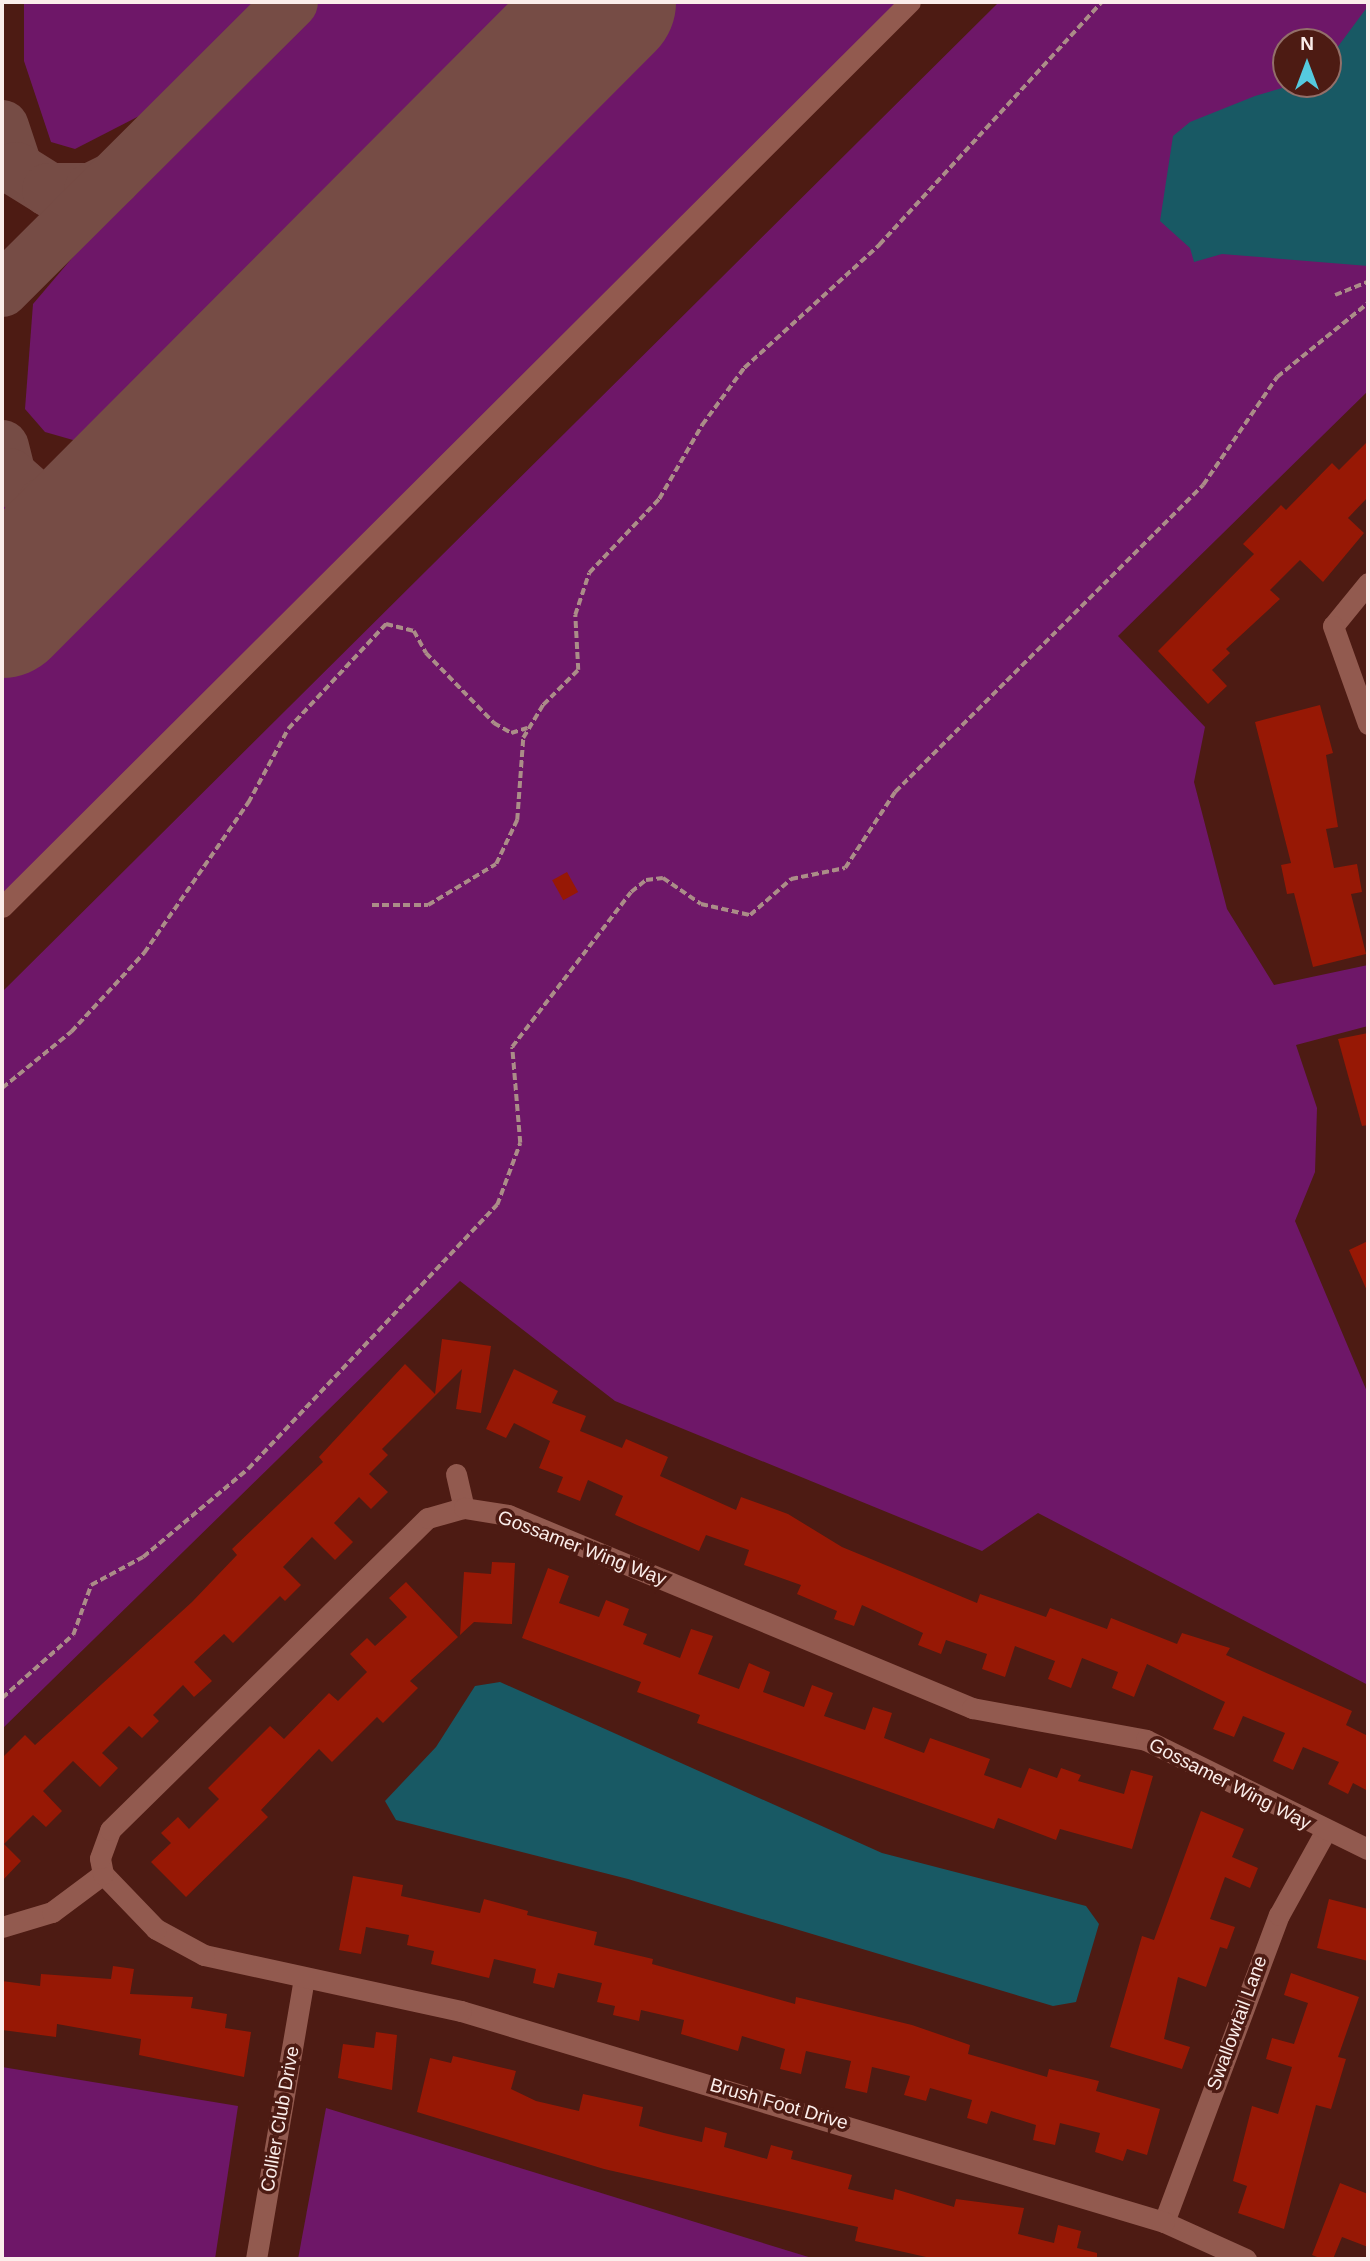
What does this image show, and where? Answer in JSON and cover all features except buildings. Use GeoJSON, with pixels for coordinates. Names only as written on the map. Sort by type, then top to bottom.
{"type":"FeatureCollection","features":[{"type":"Feature","properties":{"kind":"street"},"geometry":{"type":"LineString","coordinates":[[2,906],[910,2]]}},
{"type":"Feature","properties":{"kind":"street"},"geometry":{"type":"LineString","coordinates":[[1368,583],[1333,626],[1368,724]]}},
{"type":"Feature","properties":{"kind":"street"},"geometry":{"type":"LineString","coordinates":[[456,1474],[464,1507]]}},
{"type":"Feature","properties":{"kind":"street","name":"Gossamer Wing Way"},"geometry":{"type":"LineString","coordinates":[[103,1874],[100,1858],[110,1829],[428,1518],[464,1507],[508,1515],[972,1708],[1146,1740],[1325,1832],[1368,1849]]}},
{"type":"Feature","properties":{"kind":"street","name":"Swallowtail Lane"},"geometry":{"type":"LineString","coordinates":[[1164,2222],[1279,1915],[1325,1832]]}},
{"type":"Feature","properties":{"kind":"street"},"geometry":{"type":"LineString","coordinates":[[2,1927],[52,1912],[103,1874],[156,1929],[204,1955],[304,1979]]}},
{"type":"Feature","properties":{"kind":"street","name":"Brush Foot Drive"},"geometry":{"type":"LineString","coordinates":[[304,1979],[461,2011],[1164,2222],[1246,2259]]}},
{"type":"Feature","properties":{"kind":"street","name":"Collier Club Drive"},"geometry":{"type":"LineString","coordinates":[[256,2259],[304,1979]]}},
{"type":"Feature","properties":{"kind":"path"},"geometry":{"type":"LineString","coordinates":[[372,905],[428,905],[495,864],[517,820],[519,758],[529,727],[578,670],[575,615],[589,573],[659,499],[731,385],[878,245],[1102,2]]}},
{"type":"Feature","properties":{"kind":"path"},"geometry":{"type":"LineString","coordinates":[[1335,295],[1368,282]]}},
{"type":"Feature","properties":{"kind":"path"},"geometry":{"type":"LineString","coordinates":[[2,1698],[73,1635],[91,1586],[143,1557],[248,1469],[497,1205],[520,1143],[512,1046],[631,892],[646,880],[663,878],[701,904],[750,915],[791,879],[845,868],[886,800],[1203,485],[1284,370],[1368,303]]}},
{"type":"Feature","properties":{"kind":"path"},"geometry":{"type":"LineString","coordinates":[[2,1087],[71,1032],[144,953],[248,803],[288,729],[386,624],[414,631],[426,653],[494,723],[511,733],[529,727]]}},
{"type":"Feature","properties":{"kind":"shaded area"},"geometry":{"type":"Polygon","coordinates":[[[24,2],[257,2],[145,113],[75,149],[51,142],[24,61],[24,2]]]}},
{"type":"Feature","properties":{"kind":"shaded area"},"geometry":{"type":"Polygon","coordinates":[[[314,2],[560,2],[131,429],[87,444],[45,432],[25,409],[33,304],[164,150],[314,2]]]}},
{"type":"Feature","properties":{"kind":"shaded area"},"geometry":{"type":"Polygon","coordinates":[[[656,2],[906,2],[2,900],[2,653],[656,2]]]}},
{"type":"Feature","properties":{"kind":"shaded area"},"geometry":{"type":"Polygon","coordinates":[[[999,2],[1368,2],[1368,391],[1118,636],[1205,727],[1194,782],[1227,909],[1274,985],[1368,965],[1368,1026],[1296,1045],[1317,1108],[1315,1172],[1295,1221],[1368,1394],[1368,1685],[1038,1513],[982,1551],[615,1401],[460,1281],[2,1729],[2,992],[999,2]]]}},
{"type":"Feature","properties":{"kind":"shaded area"},"geometry":{"type":"Polygon","coordinates":[[[2,502],[34,524],[2,556],[2,502]]]}},
{"type":"Feature","properties":{"kind":"shaded area"},"geometry":{"type":"Polygon","coordinates":[[[2,2067],[238,2106],[215,2259],[2,2259],[2,2067]]]}},
{"type":"Feature","properties":{"kind":"shaded area"},"geometry":{"type":"Polygon","coordinates":[[[326,2108],[815,2259],[298,2259],[326,2108]]]}},
{"type":"Feature","properties":{"kind":"water"},"geometry":{"type":"Polygon","coordinates":[[[1368,6],[1368,266],[1222,254],[1194,262],[1190,248],[1160,221],[1173,136],[1190,122],[1272,91],[1272,98],[1342,98],[1342,41],[1368,6]]]}},
{"type":"Feature","properties":{"kind":"water"},"geometry":{"type":"Polygon","coordinates":[[[500,1682],[882,1853],[1086,1906],[1099,1924],[1076,2002],[1053,2006],[628,1879],[396,1820],[385,1801],[436,1747],[475,1686],[500,1682]]]}},
{"type":"Feature","properties":{"kind":"taxiway"},"geometry":{"type":"LineString","coordinates":[[2,290],[291,2]]}},
{"type":"Feature","properties":{"kind":"taxiway"},"geometry":{"type":"LineString","coordinates":[[2,127],[16,169],[49,190],[91,190],[114,179]]}},
{"type":"Feature","properties":{"kind":"taxiway"},"geometry":{"type":"LineString","coordinates":[[2,447],[9,475],[43,505],[65,511],[106,506]]}},
{"type":"Feature","properties":{"kind":"runway"},"geometry":{"type":"LineString","coordinates":[[2,609],[607,2]]}}]}
